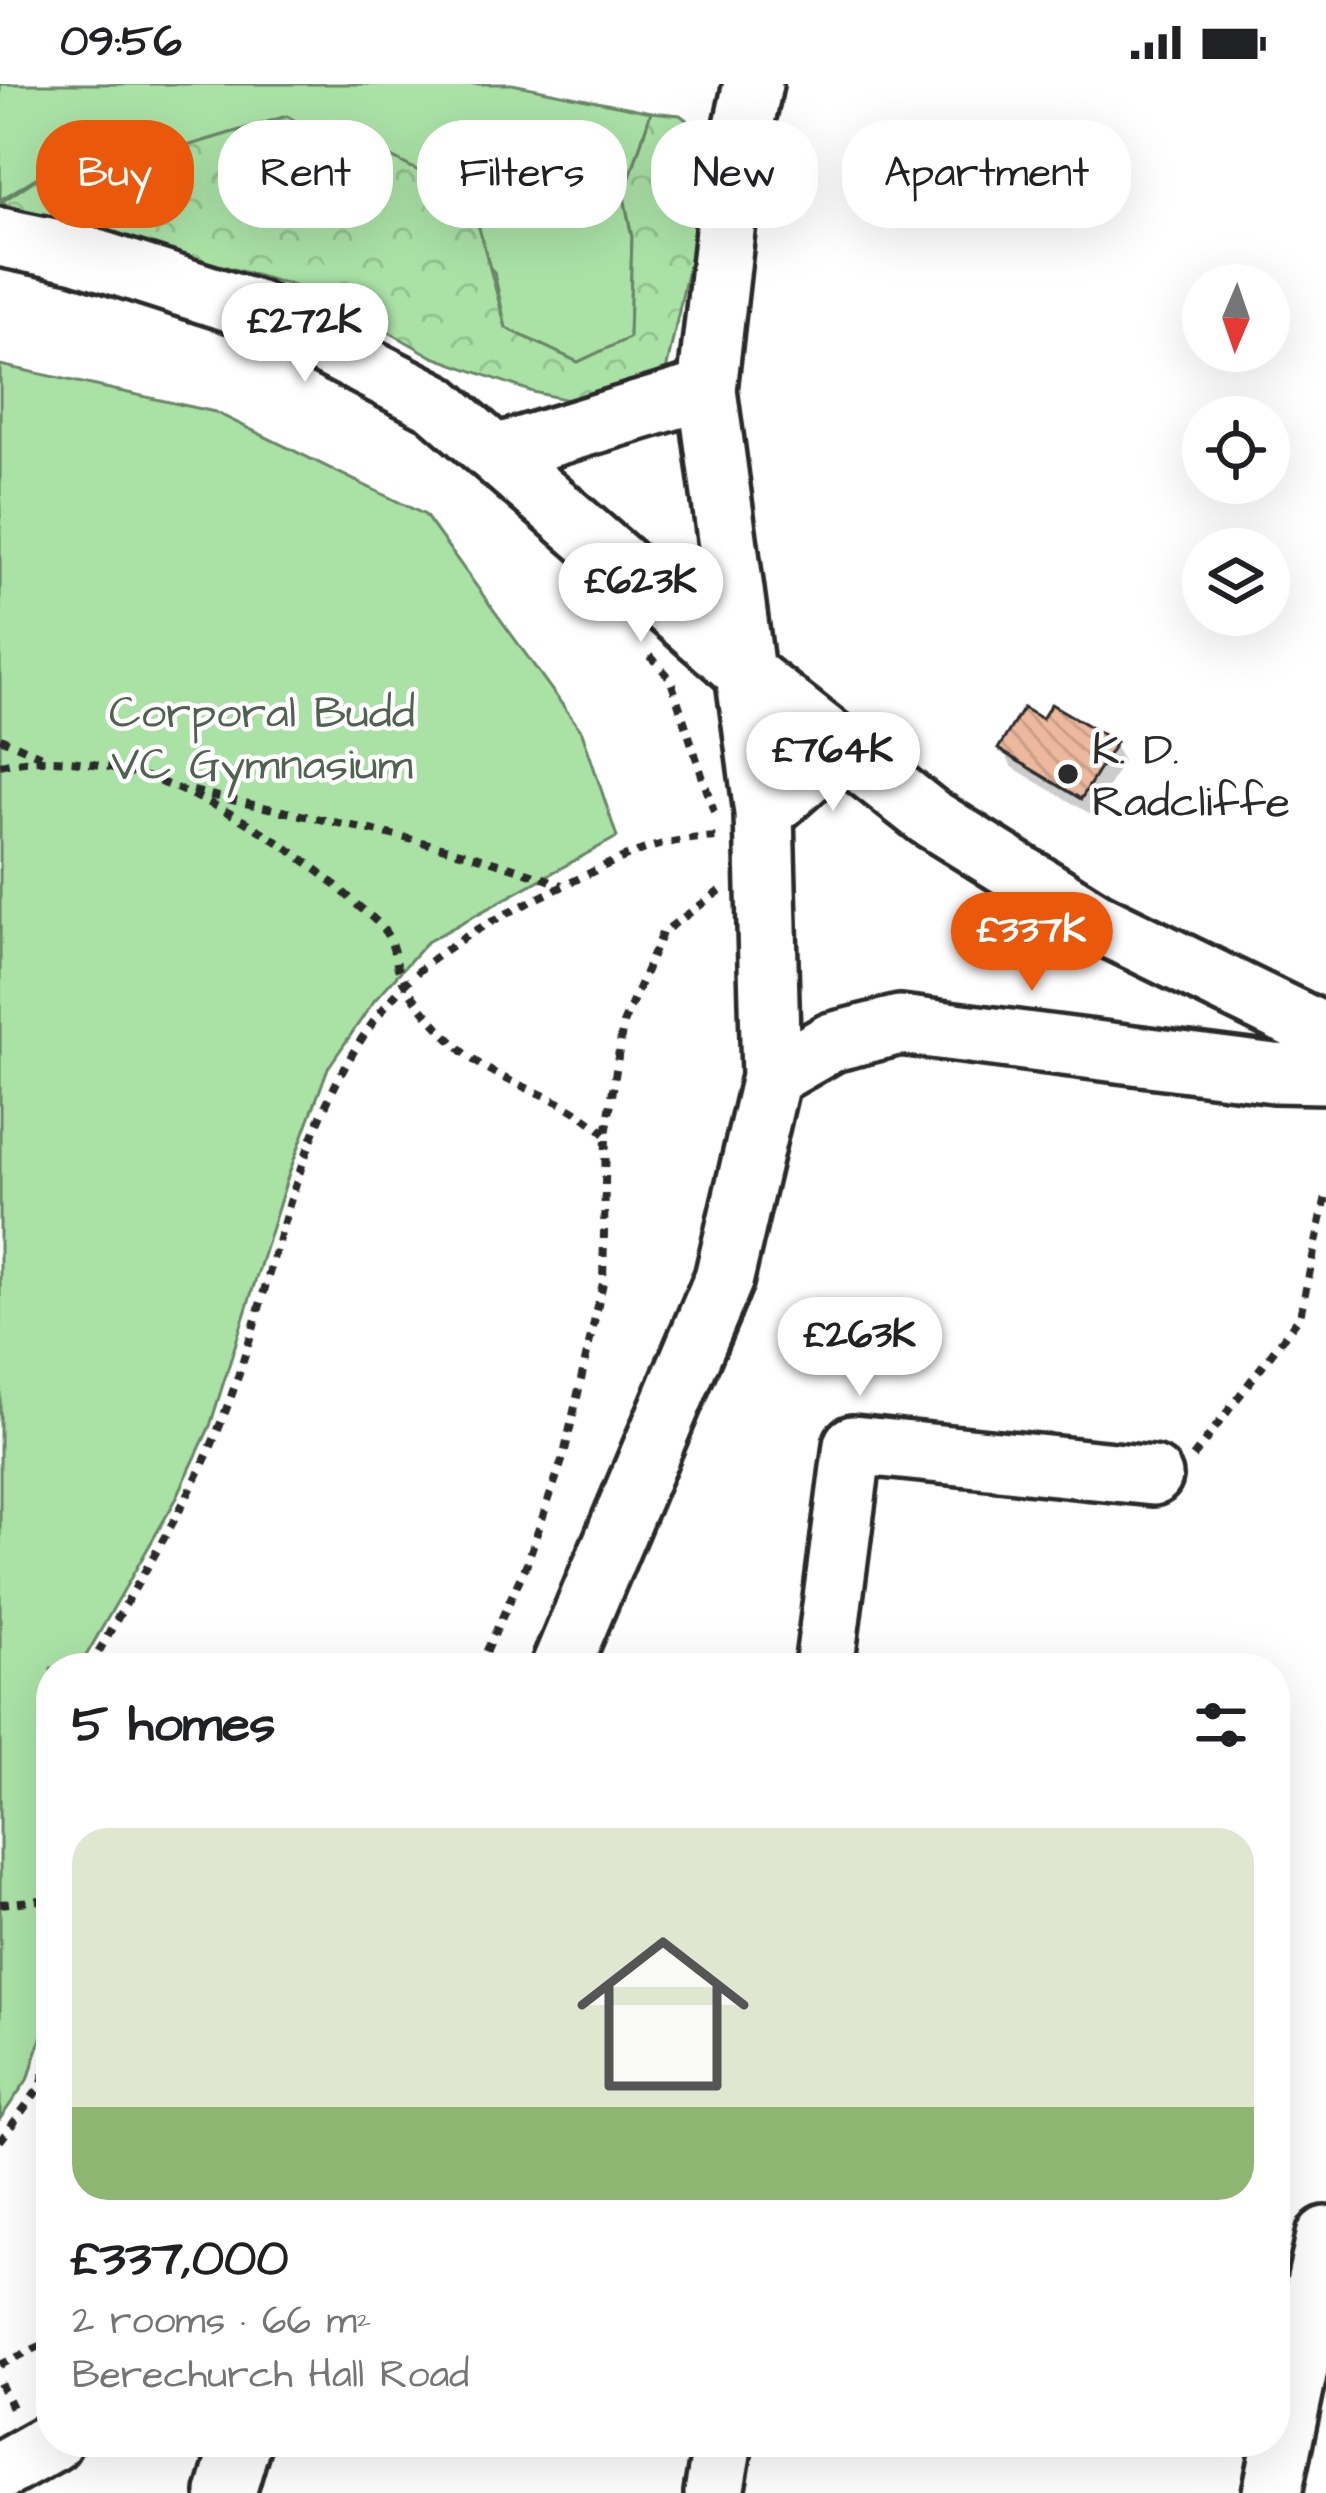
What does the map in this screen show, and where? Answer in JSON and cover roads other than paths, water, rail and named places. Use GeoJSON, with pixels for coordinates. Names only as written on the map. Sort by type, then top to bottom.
{"type":"FeatureCollection","features":[{"type":"Feature","properties":{"kind":"street"},"geometry":{"type":"LineString","coordinates":[[566,1653],[724,1278],[771,1077],[742,670],[707,390],[729,195],[753,84]]}},
{"type":"Feature","properties":{"kind":"street"},"geometry":{"type":"LineString","coordinates":[[0,237],[77,253],[259,310],[436,403],[742,670],[929,817],[1078,911],[1326,1034]]}},
{"type":"Feature","properties":{"kind":"street"},"geometry":{"type":"LineString","coordinates":[[496,454],[707,390]]}},
{"type":"Feature","properties":{"kind":"street"},"geometry":{"type":"LineString","coordinates":[[755,841],[841,746]]}},
{"type":"Feature","properties":{"kind":"street"},"geometry":{"type":"LineString","coordinates":[[771,1077],[832,1042],[900,1024],[1274,1073],[1326,1074]]}},
{"type":"Feature","properties":{"kind":"street"},"geometry":{"type":"LineString","coordinates":[[826,1653],[854,1445],[1153,1476]]}},
{"type":"Feature","properties":{"kind":"street"},"geometry":{"type":"LineString","coordinates":[[1290,2407],[1326,2236]]}},
{"type":"Feature","properties":{"kind":"street"},"geometry":{"type":"LineString","coordinates":[[0,2471],[36,2451]]}},
{"type":"Feature","properties":{"kind":"street"},"geometry":{"type":"LineString","coordinates":[[226,2493],[237,2457]]}},
{"type":"Feature","properties":{"kind":"street"},"geometry":{"type":"LineString","coordinates":[[714,2493],[720,2457]]}},
{"type":"Feature","properties":{"kind":"street"},"geometry":{"type":"LineString","coordinates":[[1272,2493],[1280,2457]]}},
{"type":"Feature","properties":{"kind":"place","name":"K. D. Radcliffe"},"geometry":{"type":"Point","coordinates":[1068,774]}},
{"type":"Feature","properties":{"kind":"park label","name":"Corporal Budd VC Gymnasium"},"geometry":{"type":"Point","coordinates":[262,737]}}]}
